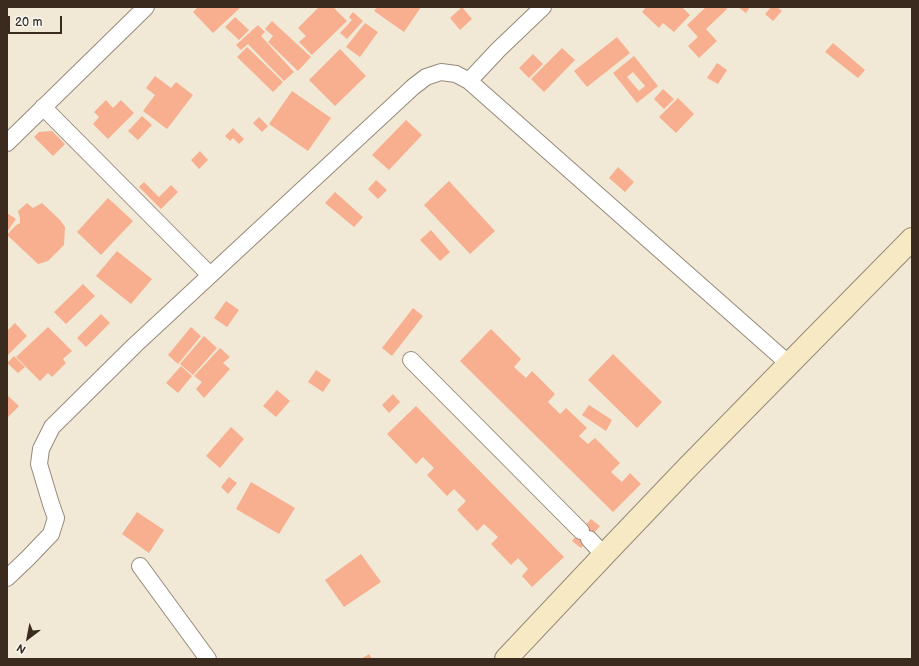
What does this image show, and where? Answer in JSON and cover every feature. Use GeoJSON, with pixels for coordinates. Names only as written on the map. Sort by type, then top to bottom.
{"type":"FeatureCollection","features":[{"type":"Feature","properties":{"kind":"street"},"geometry":{"type":"LineString","coordinates":[[7,143],[146,7]]}},
{"type":"Feature","properties":{"kind":"street"},"geometry":{"type":"LineString","coordinates":[[469,81],[498,50],[543,7]]}},
{"type":"Feature","properties":{"kind":"street"},"geometry":{"type":"LineString","coordinates":[[7,578],[51,534],[56,518],[39,464],[41,449],[52,427],[134,345],[412,87],[426,77],[441,72],[456,74],[469,81],[789,364]]}},
{"type":"Feature","properties":{"kind":"street"},"geometry":{"type":"LineString","coordinates":[[43,107],[210,275]]}},
{"type":"Feature","properties":{"kind":"street"},"geometry":{"type":"LineString","coordinates":[[506,659],[604,555],[912,239]]}},
{"type":"Feature","properties":{"kind":"street"},"geometry":{"type":"LineString","coordinates":[[412,360],[604,555]]}},
{"type":"Feature","properties":{"kind":"street"},"geometry":{"type":"LineString","coordinates":[[140,566],[208,659]]}},
{"type":"Feature","properties":{"kind":"building"},"geometry":{"type":"Polygon","coordinates":[[[198,7],[241,7],[213,33],[193,12],[198,7]]]}},
{"type":"Feature","properties":{"kind":"building"},"geometry":{"type":"Polygon","coordinates":[[[319,7],[333,7],[347,21],[312,55],[299,42],[306,36],[298,28],[319,7]]]}},
{"type":"Feature","properties":{"kind":"building"},"geometry":{"type":"Polygon","coordinates":[[[377,7],[421,7],[404,32],[374,11],[377,7]]]}},
{"type":"Feature","properties":{"kind":"building"},"geometry":{"type":"Polygon","coordinates":[[[462,7],[472,19],[460,30],[450,18],[462,7]]]}},
{"type":"Feature","properties":{"kind":"building"},"geometry":{"type":"Polygon","coordinates":[[[646,7],[682,7],[690,15],[674,32],[663,23],[659,28],[642,12],[646,7]]]}},
{"type":"Feature","properties":{"kind":"building"},"geometry":{"type":"Polygon","coordinates":[[[706,7],[725,7],[727,9],[706,29],[717,41],[699,58],[688,46],[698,37],[687,25],[706,7]]]}},
{"type":"Feature","properties":{"kind":"building"},"geometry":{"type":"Polygon","coordinates":[[[738,7],[750,7],[746,13],[738,7]]]}},
{"type":"Feature","properties":{"kind":"building"},"geometry":{"type":"Polygon","coordinates":[[[771,7],[777,7],[782,11],[773,21],[765,14],[771,7]]]}},
{"type":"Feature","properties":{"kind":"building"},"geometry":{"type":"Polygon","coordinates":[[[353,12],[363,21],[347,39],[340,33],[352,20],[349,17],[353,12]]]}},
{"type":"Feature","properties":{"kind":"building"},"geometry":{"type":"Polygon","coordinates":[[[235,17],[249,30],[239,40],[225,27],[235,17]]]}},
{"type":"Feature","properties":{"kind":"building"},"geometry":{"type":"Polygon","coordinates":[[[272,21],[311,57],[298,71],[268,42],[273,36],[265,29],[272,21]]]}},
{"type":"Feature","properties":{"kind":"building"},"geometry":{"type":"Polygon","coordinates":[[[365,23],[378,32],[360,57],[346,47],[365,23]]]}},
{"type":"Feature","properties":{"kind":"building"},"geometry":{"type":"Polygon","coordinates":[[[258,25],[265,32],[261,36],[294,72],[284,81],[248,44],[241,50],[236,45],[258,25]]]}},
{"type":"Feature","properties":{"kind":"building"},"geometry":{"type":"Polygon","coordinates":[[[617,37],[630,53],[587,87],[574,71],[617,37]]]}},
{"type":"Feature","properties":{"kind":"building"},"geometry":{"type":"Polygon","coordinates":[[[833,43],[865,70],[858,78],[825,52],[833,43]]]}},
{"type":"Feature","properties":{"kind":"building"},"geometry":{"type":"Polygon","coordinates":[[[247,47],[283,82],[273,92],[237,57],[247,47]]]}},
{"type":"Feature","properties":{"kind":"building"},"geometry":{"type":"Polygon","coordinates":[[[562,48],[575,60],[544,92],[531,79],[562,48]]]}},
{"type":"Feature","properties":{"kind":"building"},"geometry":{"type":"Polygon","coordinates":[[[340,49],[366,76],[335,106],[309,80],[340,49]]]}},
{"type":"Feature","properties":{"kind":"building"},"geometry":{"type":"Polygon","coordinates":[[[533,54],[543,64],[529,78],[519,68],[533,54]]]}},
{"type":"Feature","properties":{"kind":"building"},"geometry":{"type":"Polygon","coordinates":[[[634,56],[658,86],[637,103],[613,73],[634,56]],[[633,72],[627,77],[639,91],[645,86],[633,72]]]}},
{"type":"Feature","properties":{"kind":"building"},"geometry":{"type":"Polygon","coordinates":[[[717,63],[727,70],[718,84],[707,78],[717,63]]]}},
{"type":"Feature","properties":{"kind":"building"},"geometry":{"type":"Polygon","coordinates":[[[155,76],[171,88],[176,82],[193,95],[167,129],[143,111],[155,95],[146,88],[155,76]]]}},
{"type":"Feature","properties":{"kind":"building"},"geometry":{"type":"Polygon","coordinates":[[[663,89],[674,99],[664,109],[654,99],[663,89]]]}},
{"type":"Feature","properties":{"kind":"building"},"geometry":{"type":"Polygon","coordinates":[[[292,91],[331,118],[308,151],[269,124],[292,91]]]}},
{"type":"Feature","properties":{"kind":"building"},"geometry":{"type":"Polygon","coordinates":[[[678,98],[694,114],[676,133],[659,117],[678,98]]]}},
{"type":"Feature","properties":{"kind":"building"},"geometry":{"type":"Polygon","coordinates":[[[106,100],[113,108],[121,100],[134,113],[108,139],[93,124],[99,117],[94,112],[106,100]]]}},
{"type":"Feature","properties":{"kind":"building"},"geometry":{"type":"Polygon","coordinates":[[[142,116],[152,125],[138,140],[128,131],[142,116]]]}},
{"type":"Feature","properties":{"kind":"building"},"geometry":{"type":"Polygon","coordinates":[[[259,117],[268,126],[262,132],[253,123],[259,117]]]}},
{"type":"Feature","properties":{"kind":"building"},"geometry":{"type":"Polygon","coordinates":[[[406,120],[422,135],[389,170],[372,155],[406,120]]]}},
{"type":"Feature","properties":{"kind":"building"},"geometry":{"type":"Polygon","coordinates":[[[233,128],[244,139],[239,144],[233,138],[230,141],[225,136],[233,128]]]}},
{"type":"Feature","properties":{"kind":"building"},"geometry":{"type":"Polygon","coordinates":[[[52,131],[65,144],[53,156],[34,137],[39,132],[52,131]]]}},
{"type":"Feature","properties":{"kind":"building"},"geometry":{"type":"Polygon","coordinates":[[[200,151],[208,160],[199,169],[191,160],[200,151]]]}},
{"type":"Feature","properties":{"kind":"building"},"geometry":{"type":"Polygon","coordinates":[[[618,167],[634,182],[625,192],[609,178],[618,167]]]}},
{"type":"Feature","properties":{"kind":"building"},"geometry":{"type":"Polygon","coordinates":[[[376,180],[387,190],[378,199],[368,189],[376,180]]]}},
{"type":"Feature","properties":{"kind":"building"},"geometry":{"type":"Polygon","coordinates":[[[449,181],[495,231],[470,254],[424,205],[449,181]]]}},
{"type":"Feature","properties":{"kind":"building"},"geometry":{"type":"Polygon","coordinates":[[[144,182],[159,197],[171,185],[178,192],[161,209],[139,187],[144,182]]]}},
{"type":"Feature","properties":{"kind":"building"},"geometry":{"type":"Polygon","coordinates":[[[335,192],[363,217],[354,227],[325,203],[335,192]]]}},
{"type":"Feature","properties":{"kind":"building"},"geometry":{"type":"Polygon","coordinates":[[[108,198],[133,221],[101,255],[77,232],[108,198]]]}},
{"type":"Feature","properties":{"kind":"building"},"geometry":{"type":"Polygon","coordinates":[[[27,203],[33,208],[42,203],[60,220],[65,227],[64,245],[48,261],[38,264],[7,235],[20,223],[18,211],[27,203]]]}},
{"type":"Feature","properties":{"kind":"building"},"geometry":{"type":"Polygon","coordinates":[[[7,213],[16,219],[7,232],[7,213]]]}},
{"type":"Feature","properties":{"kind":"building"},"geometry":{"type":"Polygon","coordinates":[[[431,230],[450,252],[440,261],[420,240],[431,230]]]}},
{"type":"Feature","properties":{"kind":"building"},"geometry":{"type":"Polygon","coordinates":[[[117,251],[152,279],[131,304],[96,276],[117,251]]]}},
{"type":"Feature","properties":{"kind":"building"},"geometry":{"type":"Polygon","coordinates":[[[83,284],[95,296],[66,324],[54,312],[83,284]]]}},
{"type":"Feature","properties":{"kind":"building"},"geometry":{"type":"Polygon","coordinates":[[[226,301],[239,310],[227,327],[214,318],[226,301]]]}},
{"type":"Feature","properties":{"kind":"building"},"geometry":{"type":"Polygon","coordinates":[[[413,308],[423,316],[392,356],[382,348],[413,308]]]}},
{"type":"Feature","properties":{"kind":"building"},"geometry":{"type":"Polygon","coordinates":[[[101,314],[110,323],[86,347],[77,338],[101,314]]]}},
{"type":"Feature","properties":{"kind":"building"},"geometry":{"type":"Polygon","coordinates":[[[15,323],[27,336],[7,356],[7,331],[15,323]]]}},
{"type":"Feature","properties":{"kind":"building"},"geometry":{"type":"Polygon","coordinates":[[[48,327],[72,351],[63,359],[66,363],[52,377],[48,373],[40,381],[16,357],[48,327]]]}},
{"type":"Feature","properties":{"kind":"building"},"geometry":{"type":"Polygon","coordinates":[[[191,327],[201,336],[178,364],[168,355],[191,327]]]}},
{"type":"Feature","properties":{"kind":"building"},"geometry":{"type":"Polygon","coordinates":[[[491,329],[521,359],[514,367],[526,378],[532,371],[555,394],[548,402],[560,414],[566,408],[587,428],[579,436],[588,444],[595,438],[620,463],[611,472],[622,482],[630,473],[641,484],[613,512],[460,361],[491,329]]]}},
{"type":"Feature","properties":{"kind":"building"},"geometry":{"type":"Polygon","coordinates":[[[204,336],[217,348],[193,375],[180,364],[204,336]]]}},
{"type":"Feature","properties":{"kind":"building"},"geometry":{"type":"Polygon","coordinates":[[[220,348],[230,357],[223,363],[230,369],[204,398],[196,389],[202,382],[194,376],[220,348]]]}},
{"type":"Feature","properties":{"kind":"building"},"geometry":{"type":"Polygon","coordinates":[[[613,354],[662,402],[637,428],[588,380],[613,354]]]}},
{"type":"Feature","properties":{"kind":"building"},"geometry":{"type":"Polygon","coordinates":[[[14,356],[25,367],[18,373],[7,363],[14,356]]]}},
{"type":"Feature","properties":{"kind":"building"},"geometry":{"type":"Polygon","coordinates":[[[181,366],[192,376],[178,393],[166,383],[181,366]]]}},
{"type":"Feature","properties":{"kind":"building"},"geometry":{"type":"Polygon","coordinates":[[[316,370],[331,380],[323,392],[308,382],[316,370]]]}},
{"type":"Feature","properties":{"kind":"building"},"geometry":{"type":"Polygon","coordinates":[[[277,390],[290,401],[276,417],[263,406],[277,390]]]}},
{"type":"Feature","properties":{"kind":"building"},"geometry":{"type":"Polygon","coordinates":[[[393,394],[400,402],[389,413],[382,405],[393,394]]]}},
{"type":"Feature","properties":{"kind":"building"},"geometry":{"type":"Polygon","coordinates":[[[7,395],[19,406],[7,418],[7,395]]]}},
{"type":"Feature","properties":{"kind":"building"},"geometry":{"type":"Polygon","coordinates":[[[589,405],[612,420],[606,431],[582,415],[589,405]]]}},
{"type":"Feature","properties":{"kind":"building"},"geometry":{"type":"Polygon","coordinates":[[[416,406],[564,557],[532,587],[522,576],[528,569],[518,558],[511,565],[491,544],[498,537],[484,524],[477,531],[457,510],[466,501],[454,489],[447,496],[427,475],[434,468],[423,457],[416,464],[387,434],[416,406]]]}},
{"type":"Feature","properties":{"kind":"building"},"geometry":{"type":"Polygon","coordinates":[[[231,427],[244,439],[220,468],[206,456],[231,427]]]}},
{"type":"Feature","properties":{"kind":"building"},"geometry":{"type":"Polygon","coordinates":[[[229,477],[237,483],[228,494],[221,487],[229,477]]]}},
{"type":"Feature","properties":{"kind":"building"},"geometry":{"type":"Polygon","coordinates":[[[251,482],[295,508],[279,534],[236,509],[251,482]]]}},
{"type":"Feature","properties":{"kind":"building"},"geometry":{"type":"Polygon","coordinates":[[[137,512],[164,530],[149,553],[122,534],[137,512]]]}},
{"type":"Feature","properties":{"kind":"building"},"geometry":{"type":"Polygon","coordinates":[[[591,519],[600,526],[581,548],[572,541],[591,519]]]}},
{"type":"Feature","properties":{"kind":"building"},"geometry":{"type":"Polygon","coordinates":[[[361,554],[381,582],[344,607],[325,580],[361,554]]]}},
{"type":"Feature","properties":{"kind":"building"},"geometry":{"type":"Polygon","coordinates":[[[369,654],[372,659],[361,659],[369,654]]]}}]}
